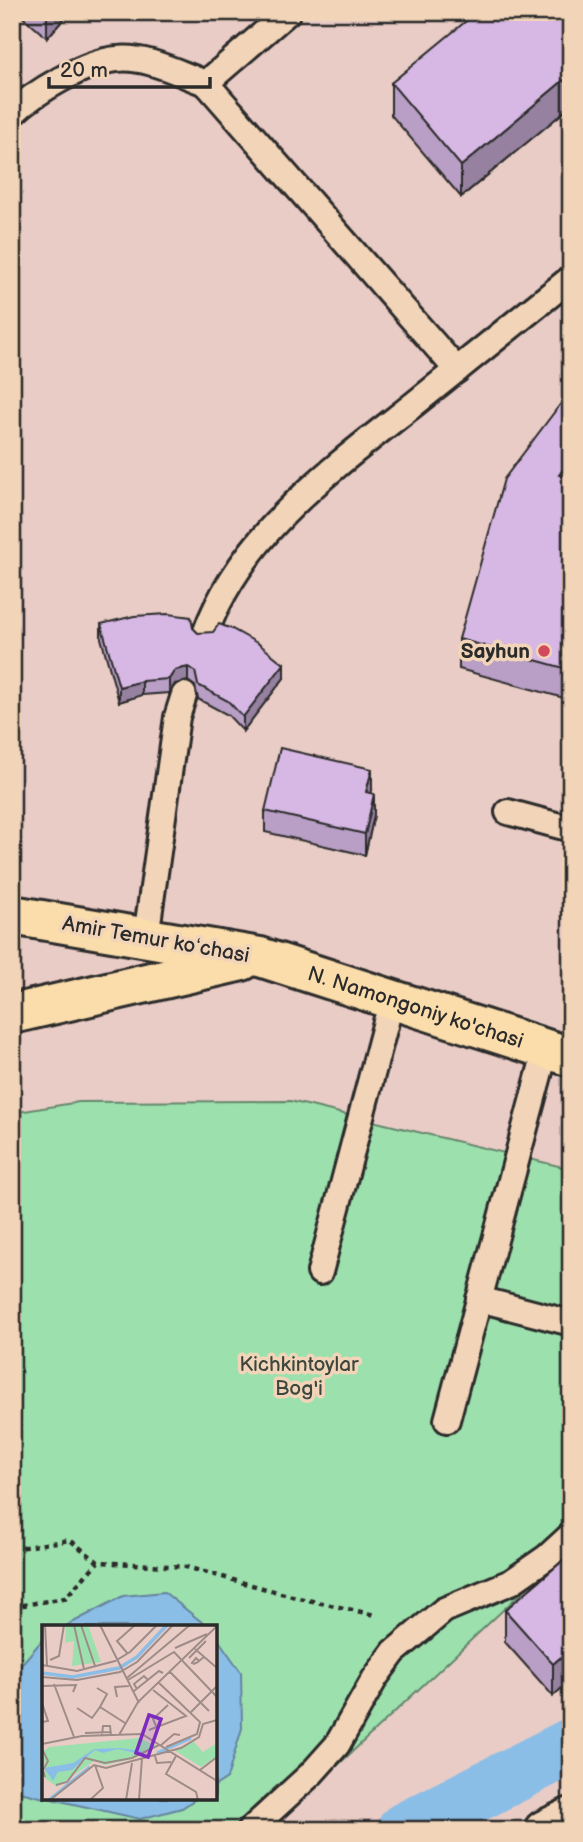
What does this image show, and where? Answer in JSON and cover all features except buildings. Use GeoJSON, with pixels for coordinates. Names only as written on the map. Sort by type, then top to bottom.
{"type":"FeatureCollection","features":[{"type":"Feature","properties":{"kind":"main road","name":"Amir Temur koʻchasi"},"geometry":{"type":"LineString","coordinates":[[12,915],[260,957]]}},
{"type":"Feature","properties":{"kind":"main road","name":"Amir Temur koʻchasi"},"geometry":{"type":"LineString","coordinates":[[12,1014],[260,957]]}},
{"type":"Feature","properties":{"kind":"main road","name":"N. Namongoniy ko'chasi"},"geometry":{"type":"LineString","coordinates":[[260,957],[558,1053]]}},
{"type":"Feature","properties":{"kind":"street"},"geometry":{"type":"LineString","coordinates":[[544,1830],[571,1817]]}},
{"type":"Feature","properties":{"kind":"lane"},"geometry":{"type":"LineString","coordinates":[[206,83],[288,12]]}},
{"type":"Feature","properties":{"kind":"lane"},"geometry":{"type":"LineString","coordinates":[[12,114],[24,102],[54,84],[87,68],[118,58],[150,63],[206,83],[457,370]]}},
{"type":"Feature","properties":{"kind":"lane"},"geometry":{"type":"LineString","coordinates":[[205,634],[213,613],[260,538],[336,466],[571,278]]}},
{"type":"Feature","properties":{"kind":"lane"},"geometry":{"type":"LineString","coordinates":[[146,937],[177,716],[184,695]]}},
{"type":"Feature","properties":{"kind":"lane"},"geometry":{"type":"LineString","coordinates":[[508,811],[571,829]]}},
{"type":"Feature","properties":{"kind":"lane"},"geometry":{"type":"LineString","coordinates":[[320,1272],[392,999]]}},
{"type":"Feature","properties":{"kind":"lane"},"geometry":{"type":"LineString","coordinates":[[447,1420],[479,1299],[558,1053]]}},
{"type":"Feature","properties":{"kind":"lane"},"geometry":{"type":"LineString","coordinates":[[479,1299],[571,1323]]}},
{"type":"Feature","properties":{"kind":"lane"},"geometry":{"type":"LineString","coordinates":[[250,1830],[311,1774],[337,1745],[375,1678],[394,1652],[423,1625],[444,1610],[510,1582],[547,1558],[571,1535]]}},
{"type":"Feature","properties":{"kind":"path"},"geometry":{"type":"LineString","coordinates":[[12,1549],[70,1540],[98,1562],[186,1567],[299,1598],[423,1625]]}},
{"type":"Feature","properties":{"kind":"path"},"geometry":{"type":"LineString","coordinates":[[12,1607],[65,1598],[98,1562]]}},
{"type":"Feature","properties":{"kind":"green space","name":"Kichkintoylar Bog'i"},"geometry":{"type":"Polygon","coordinates":[[[290,1101],[571,1169],[571,1546],[269,1830],[12,1830],[12,1113],[79,1102],[290,1101]]]}},
{"type":"Feature","properties":{"kind":"water"},"geometry":{"type":"Polygon","coordinates":[[[164,1592],[205,1625],[68,1625],[123,1596],[164,1592]]]}},
{"type":"Feature","properties":{"kind":"water"},"geometry":{"type":"Polygon","coordinates":[[[217,1638],[241,1672],[242,1728],[227,1778],[217,1785],[217,1638]]]}},
{"type":"Feature","properties":{"kind":"water"},"geometry":{"type":"Polygon","coordinates":[[[42,1640],[42,1798],[12,1790],[12,1675],[42,1640]]]}},
{"type":"Feature","properties":{"kind":"water"},"geometry":{"type":"Polygon","coordinates":[[[56,1800],[194,1800],[182,1808],[140,1819],[56,1800]]]}},
{"type":"Feature","properties":{"kind":"waterway"},"geometry":{"type":"LineString","coordinates":[[405,1830],[571,1746]]}},
{"type":"Feature","properties":{"kind":"place","name":"Sayhun"},"geometry":{"type":"Point","coordinates":[544,651]}}]}
